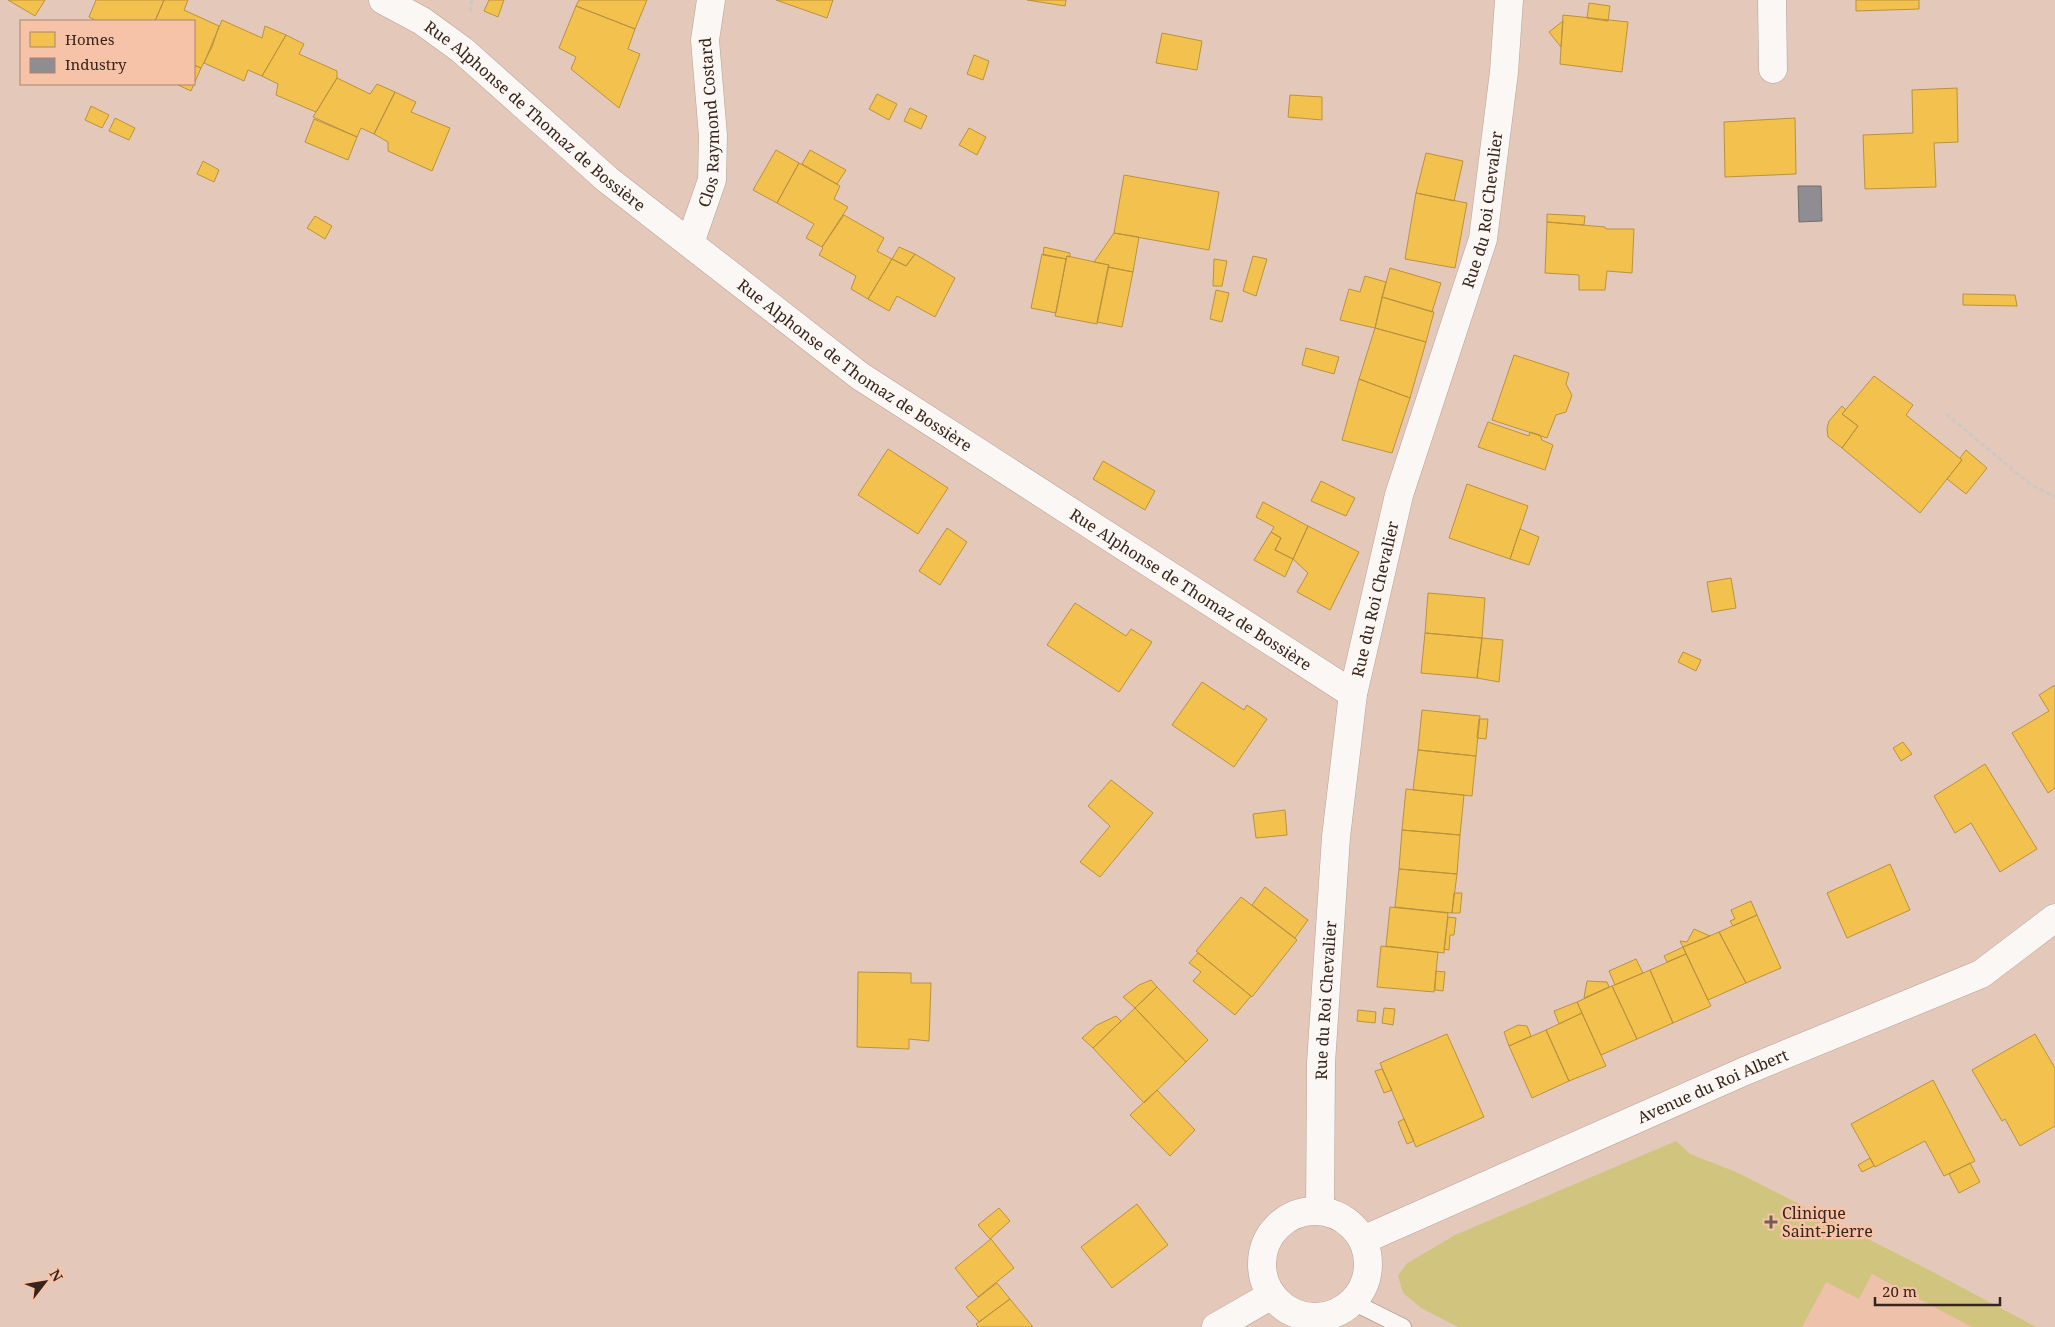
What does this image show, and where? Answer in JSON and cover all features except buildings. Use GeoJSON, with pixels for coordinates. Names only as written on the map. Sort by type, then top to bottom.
{"type":"FeatureCollection","features":[{"type":"Feature","properties":{"kind":"street","name":"Rue Alphonse de Thomaz de Bossière"},"geometry":{"type":"LineString","coordinates":[[383,0],[422,21],[462,50],[608,180],[860,376],[1353,694]]}},
{"type":"Feature","properties":{"kind":"street","name":"Clos Raymond Costard"},"geometry":{"type":"LineString","coordinates":[[690,243],[712,180],[713,136],[705,40],[711,0]]}},
{"type":"Feature","properties":{"kind":"street","name":"Rue du Roi Chevalier"},"geometry":{"type":"LineString","coordinates":[[1320,1211],[1322,1044],[1336,837],[1353,694],[1399,495],[1483,239],[1504,72],[1509,0]]}},
{"type":"Feature","properties":{"kind":"street"},"geometry":{"type":"LineString","coordinates":[[1772,0],[1773,69]]}},
{"type":"Feature","properties":{"kind":"street","name":"Avenue du Roi Albert"},"geometry":{"type":"LineString","coordinates":[[1363,1240],[1745,1071],[1981,974],[2055,918]]}},
{"type":"Feature","properties":{"kind":"street"},"geometry":{"type":"LineString","coordinates":[[1331,1211],[1354,1227],[1363,1240],[1368,1256],[1368,1273],[1362,1288],[1353,1302],[1339,1312],[1307,1317],[1292,1312],[1278,1303],[1272,1295],[1262,1272],[1262,1254],[1268,1237],[1279,1223],[1295,1213],[1331,1211]]}},
{"type":"Feature","properties":{"kind":"street"},"geometry":{"type":"LineString","coordinates":[[1216,1327],[1272,1295]]}},
{"type":"Feature","properties":{"kind":"lane"},"geometry":{"type":"LineString","coordinates":[[1353,1302],[1403,1327]]}},
{"type":"Feature","properties":{"kind":"path"},"geometry":{"type":"LineString","coordinates":[[1946,414],[2030,484],[2055,497]]}},
{"type":"Feature","properties":{"kind":"shaded area"},"geometry":{"type":"Polygon","coordinates":[[[1676,1141],[1690,1154],[1736,1172],[1931,1271],[2036,1327],[1972,1327],[1872,1274],[1859,1299],[1826,1282],[1802,1327],[1458,1327],[1421,1308],[1403,1293],[1398,1276],[1406,1264],[1455,1235],[1676,1141]]]}},
{"type":"Feature","properties":{"kind":"shaded area","name":"Clinique Saint-Pierre"},"geometry":{"type":"Polygon","coordinates":[[[1736,1172],[1931,1271],[2036,1327],[1649,1327],[1736,1172]]]}},
{"type":"Feature","properties":{"kind":"place","name":"Clinique Saint-Pierre"},"geometry":{"type":"Point","coordinates":[1771,1222]}}]}
